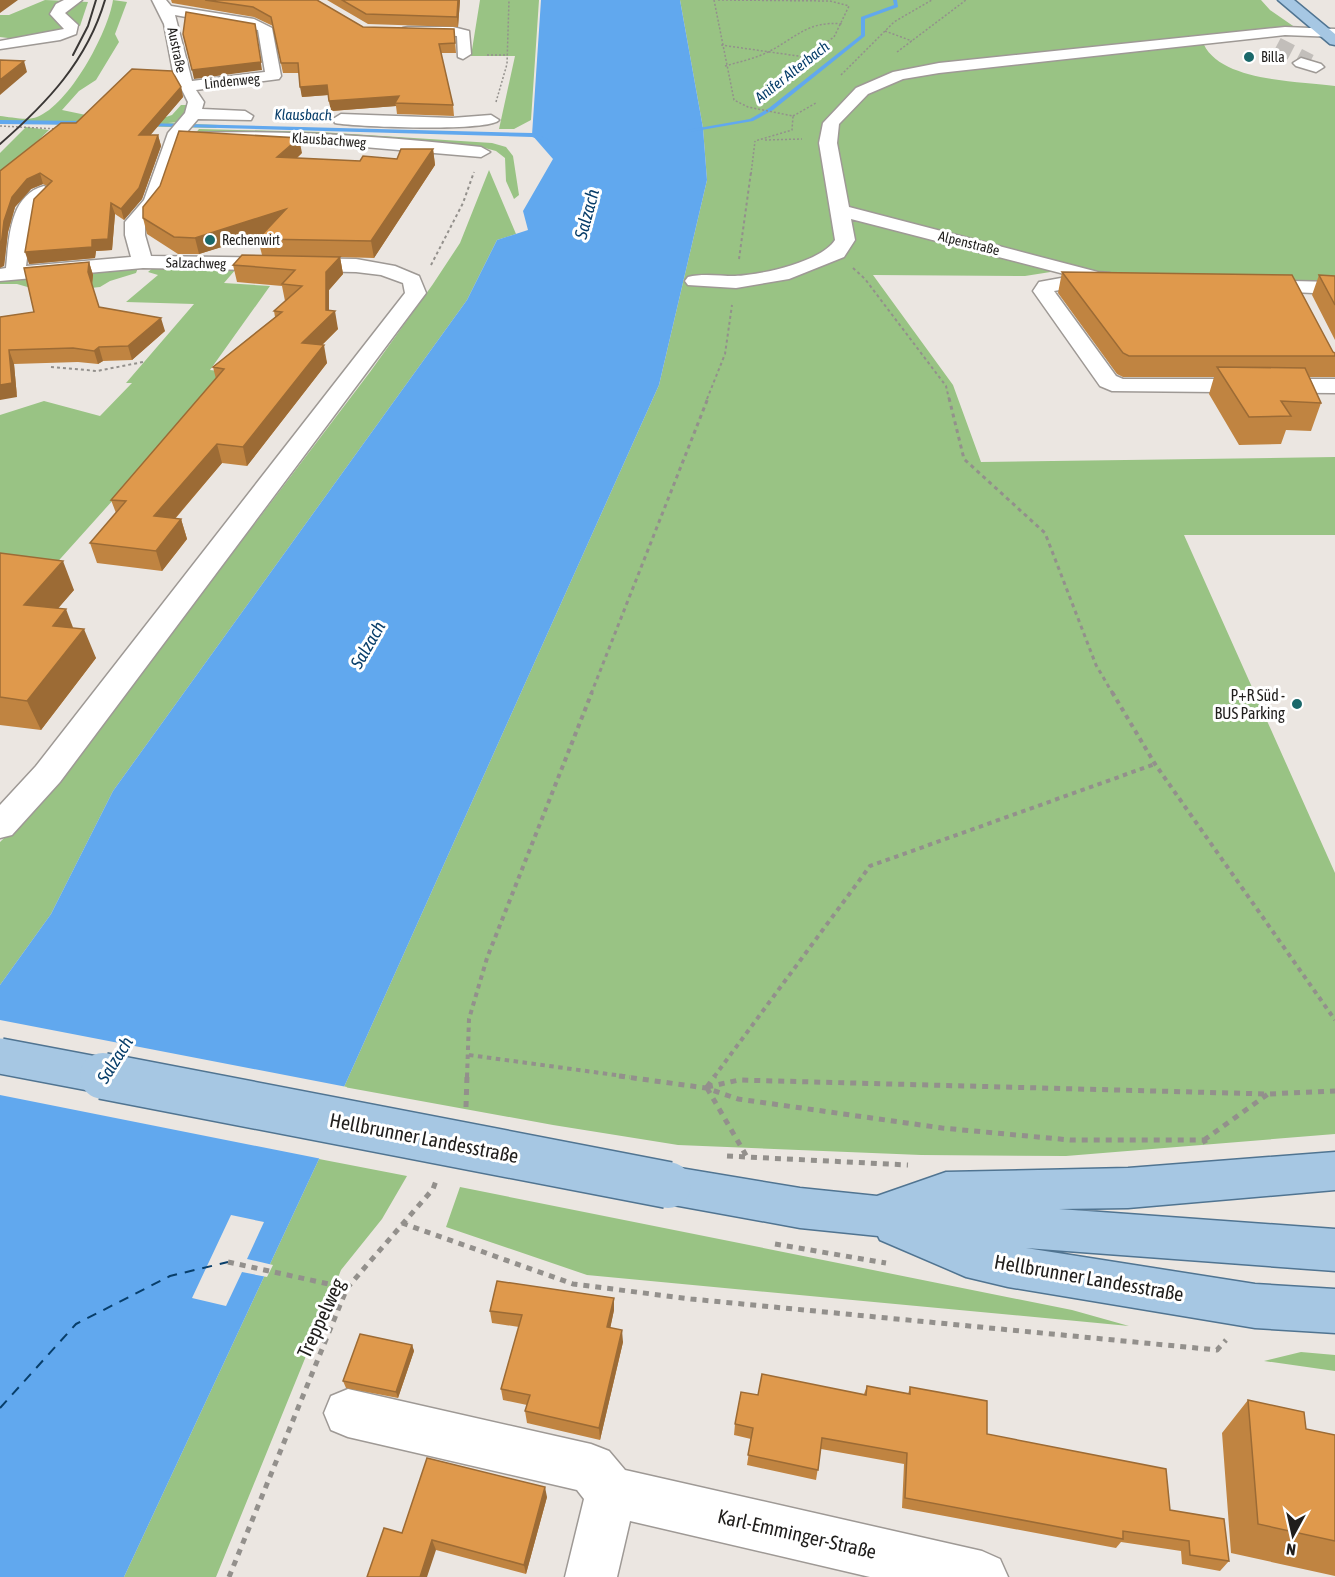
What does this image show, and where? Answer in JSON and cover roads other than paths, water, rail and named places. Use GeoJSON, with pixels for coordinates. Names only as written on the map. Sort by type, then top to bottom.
{"type":"FeatureCollection","features":[{"type":"Feature","properties":{"kind":"main road"},"geometry":{"type":"LineString","coordinates":[[1285,0],[1328,32]]}},
{"type":"Feature","properties":{"kind":"main road"},"geometry":{"type":"LineString","coordinates":[[1305,0],[1328,32]]}},
{"type":"Feature","properties":{"kind":"main road","name":"Hellbrunner Landesstraße"},"geometry":{"type":"LineString","coordinates":[[0,1056],[668,1185],[800,1208],[849,1214],[1335,1250]]}},
{"type":"Feature","properties":{"kind":"main road","name":"Hellbrunner Landesstraße"},"geometry":{"type":"LineString","coordinates":[[849,1214],[912,1206],[946,1192],[1128,1188],[1335,1170]]}},
{"type":"Feature","properties":{"kind":"main road","name":"Hellbrunner Landesstraße"},"geometry":{"type":"LineString","coordinates":[[849,1214],[897,1227],[966,1256],[1008,1266],[1255,1306],[1335,1311]]}},
{"type":"Feature","properties":{"kind":"street"},"geometry":{"type":"LineString","coordinates":[[0,45],[60,36],[71,31],[71,25],[57,14],[61,7],[75,0],[91,0]]}},
{"type":"Feature","properties":{"kind":"street","name":"Austraße"},"geometry":{"type":"LineString","coordinates":[[163,5],[177,46],[179,70],[196,102],[192,115]]}},
{"type":"Feature","properties":{"kind":"street","name":"Lindenweg"},"geometry":{"type":"LineString","coordinates":[[163,5],[254,22],[265,28],[273,76],[186,86]]}},
{"type":"Feature","properties":{"kind":"street"},"geometry":{"type":"LineString","coordinates":[[396,30],[459,32],[464,34],[463,54]]}},
{"type":"Feature","properties":{"kind":"street"},"geometry":{"type":"LineString","coordinates":[[695,281],[728,282],[782,276],[837,253],[844,240],[828,143],[831,123],[862,91],[899,75],[939,68],[1186,40],[1285,31],[1328,32]]}},
{"type":"Feature","properties":{"kind":"street"},"geometry":{"type":"LineString","coordinates":[[1273,44],[1328,32]]}},
{"type":"Feature","properties":{"kind":"street"},"geometry":{"type":"LineString","coordinates":[[143,262],[135,235],[135,222],[153,201],[177,136],[192,115],[259,116]]}},
{"type":"Feature","properties":{"kind":"street","name":"Klausbachweg"},"geometry":{"type":"LineString","coordinates":[[327,118],[452,123],[491,120]]}},
{"type":"Feature","properties":{"kind":"street","name":"Klausbachweg"},"geometry":{"type":"LineString","coordinates":[[177,136],[248,135],[431,146],[481,152]]}},
{"type":"Feature","properties":{"kind":"street"},"geometry":{"type":"LineString","coordinates":[[8,275],[27,207],[44,192]]}},
{"type":"Feature","properties":{"kind":"street","name":"Alpenstraße"},"geometry":{"type":"LineString","coordinates":[[838,210],[1100,276]]}},
{"type":"Feature","properties":{"kind":"street","name":"Salzachweg"},"geometry":{"type":"LineString","coordinates":[[0,826],[48,774],[417,293],[412,280],[396,272],[373,266],[143,262],[8,275]]}},
{"type":"Feature","properties":{"kind":"street"},"geometry":{"type":"LineString","coordinates":[[1124,279],[1100,276],[1046,286],[1044,291],[1108,381],[1120,386],[1329,392]]}},
{"type":"Feature","properties":{"kind":"street"},"geometry":{"type":"LineString","coordinates":[[1228,286],[1335,288]]}},
{"type":"Feature","properties":{"kind":"street"},"geometry":{"type":"LineString","coordinates":[[1294,286],[1305,306]]}},
{"type":"Feature","properties":{"kind":"street"},"geometry":{"type":"LineString","coordinates":[[348,1413],[591,1469],[611,1492],[591,1577]]}},
{"type":"Feature","properties":{"kind":"street","name":"Karl-Emminger-Straße"},"geometry":{"type":"LineString","coordinates":[[611,1492],[982,1577]]}},
{"type":"Feature","properties":{"kind":"water","name":"Salzach"},"geometry":{"type":"Polygon","coordinates":[[[541,0],[680,0],[703,128],[707,180],[659,385],[344,1087],[319,1159],[124,1577],[0,1577],[0,985],[51,914],[113,791],[467,300],[497,240],[528,230],[523,211],[553,159],[532,135],[541,0]]]}},
{"type":"Feature","properties":{"kind":"waterway","name":"Anifer Alterbach"},"geometry":{"type":"LineString","coordinates":[[690,130],[751,120],[771,109],[863,35],[863,18],[896,6],[895,0]]}},
{"type":"Feature","properties":{"kind":"waterway","name":"Klausbach"},"geometry":{"type":"LineString","coordinates":[[0,122],[90,123]]}},
{"type":"Feature","properties":{"kind":"waterway","name":"Klausbach"},"geometry":{"type":"LineString","coordinates":[[147,124],[532,135],[545,139]]}},
{"type":"Feature","properties":{"kind":"tunnel"},"geometry":{"type":"LineString","coordinates":[[1277,45],[1310,62]]}},
{"type":"Feature","properties":{"kind":"railway"},"geometry":{"type":"LineString","coordinates":[[73,55],[88,26],[96,0]]}},
{"type":"Feature","properties":{"kind":"railway"},"geometry":{"type":"LineString","coordinates":[[0,144],[34,113],[63,80],[88,42],[105,0]]}},
{"type":"Feature","properties":{"kind":"place","name":"Billa"},"geometry":{"type":"Point","coordinates":[1249,57]}},
{"type":"Feature","properties":{"kind":"place","name":"Rechenwirt"},"geometry":{"type":"Point","coordinates":[210,240]}},
{"type":"Feature","properties":{"kind":"place","name":"P+R Süd - BUS Parking"},"geometry":{"type":"Point","coordinates":[1297,704]}}]}
